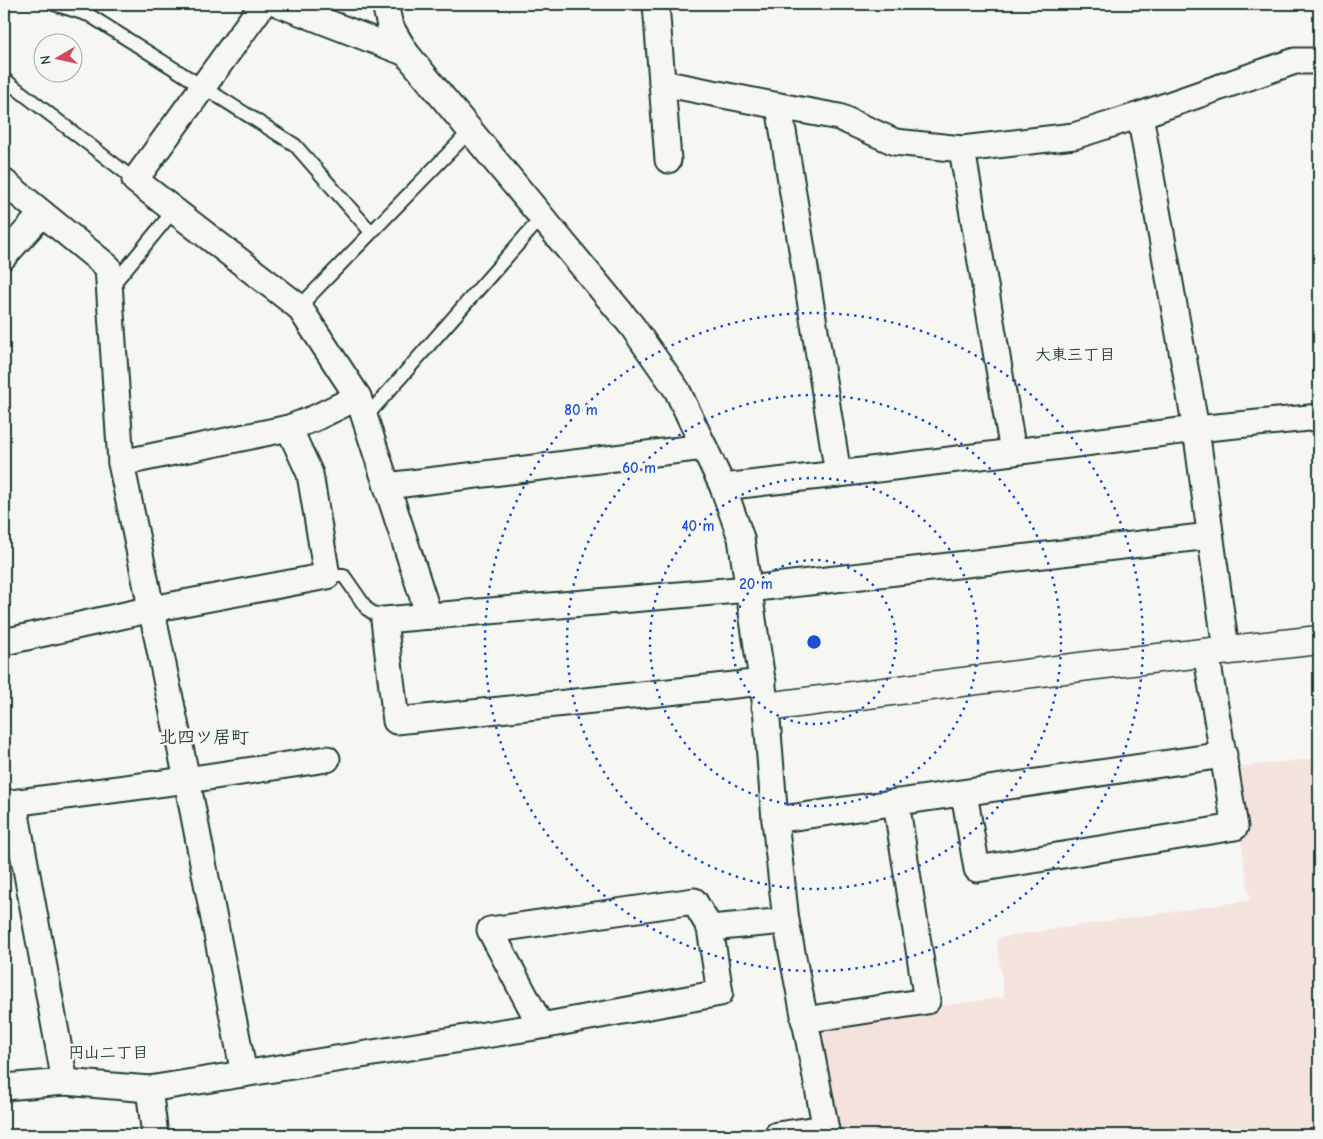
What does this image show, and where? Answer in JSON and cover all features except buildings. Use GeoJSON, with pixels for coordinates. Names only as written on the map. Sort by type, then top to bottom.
{"type":"FeatureCollection","features":[{"type":"Feature","properties":{"kind":"street"},"geometry":{"type":"LineString","coordinates":[[263,4],[135,180],[299,307],[362,408],[429,616]]}},
{"type":"Feature","properties":{"kind":"street"},"geometry":{"type":"LineString","coordinates":[[279,4],[406,53]]}},
{"type":"Feature","properties":{"kind":"street"},"geometry":{"type":"LineString","coordinates":[[385,4],[390,26],[406,53],[632,326],[672,382],[723,487],[741,538],[765,695],[775,820],[786,921],[826,1132],[777,1135]]}},
{"type":"Feature","properties":{"kind":"street"},"geometry":{"type":"LineString","coordinates":[[656,4],[668,160]]}},
{"type":"Feature","properties":{"kind":"street"},"geometry":{"type":"LineString","coordinates":[[662,82],[839,117],[895,142],[962,149],[1074,136],[1295,61],[1319,61]]}},
{"type":"Feature","properties":{"kind":"street"},"geometry":{"type":"LineString","coordinates":[[779,106],[838,474]]}},
{"type":"Feature","properties":{"kind":"street"},"geometry":{"type":"LineString","coordinates":[[964,793],[977,869],[1235,827],[1224,755],[1210,536],[1196,428],[1140,115]]}},
{"type":"Feature","properties":{"kind":"street"},"geometry":{"type":"LineString","coordinates":[[962,149],[1013,452]]}},
{"type":"Feature","properties":{"kind":"street"},"geometry":{"type":"LineString","coordinates":[[4,182],[108,267],[121,464],[187,780],[244,1074]]}},
{"type":"Feature","properties":{"kind":"street"},"geometry":{"type":"LineString","coordinates":[[4,256],[42,214]]}},
{"type":"Feature","properties":{"kind":"street"},"geometry":{"type":"LineString","coordinates":[[121,464],[289,428],[315,418],[362,408]]}},
{"type":"Feature","properties":{"kind":"street"},"geometry":{"type":"LineString","coordinates":[[723,487],[1196,428],[1319,417]]}},
{"type":"Feature","properties":{"kind":"street"},"geometry":{"type":"LineString","coordinates":[[4,642],[152,609],[327,576],[310,474],[289,428]]}},
{"type":"Feature","properties":{"kind":"street"},"geometry":{"type":"LineString","coordinates":[[387,486],[704,447]]}},
{"type":"Feature","properties":{"kind":"street"},"geometry":{"type":"LineString","coordinates":[[1210,536],[749,589],[384,620],[396,721],[765,695],[1096,664],[1319,640]]}},
{"type":"Feature","properties":{"kind":"street"},"geometry":{"type":"LineString","coordinates":[[775,820],[1224,755]]}},
{"type":"Feature","properties":{"kind":"street"},"geometry":{"type":"LineString","coordinates":[[65,1082],[9,804],[327,759]]}},
{"type":"Feature","properties":{"kind":"street"},"geometry":{"type":"LineString","coordinates":[[804,1020],[928,1001],[896,802]]}},
{"type":"Feature","properties":{"kind":"street"},"geometry":{"type":"LineString","coordinates":[[4,1087],[65,1082],[149,1090],[541,1026],[720,993],[710,928],[694,901],[490,930],[541,1026]]}},
{"type":"Feature","properties":{"kind":"street"},"geometry":{"type":"LineString","coordinates":[[710,928],[786,921]]}},
{"type":"Feature","properties":{"kind":"street"},"geometry":{"type":"LineString","coordinates":[[149,1090],[154,1135]]}},
{"type":"Feature","properties":{"kind":"lane"},"geometry":{"type":"LineString","coordinates":[[54,4],[89,15],[295,145],[372,232]]}},
{"type":"Feature","properties":{"kind":"lane"},"geometry":{"type":"LineString","coordinates":[[4,78],[135,180]]}},
{"type":"Feature","properties":{"kind":"lane"},"geometry":{"type":"LineString","coordinates":[[299,307],[470,130]]}},
{"type":"Feature","properties":{"kind":"lane"},"geometry":{"type":"LineString","coordinates":[[110,289],[174,210]]}},
{"type":"Feature","properties":{"kind":"lane"},"geometry":{"type":"LineString","coordinates":[[362,408],[542,217]]}},
{"type":"Feature","properties":{"kind":"lane"},"geometry":{"type":"LineString","coordinates":[[327,576],[344,576],[367,609],[384,620]]}},
{"type":"Feature","properties":{"kind":"shaded area"},"geometry":{"type":"Polygon","coordinates":[[[1319,758],[1319,1135],[838,1135],[813,1024],[1004,997],[997,938],[1250,900],[1230,768],[1319,758]]]}},
{"type":"Feature","properties":{"kind":"district","name":"大東三丁目"},"geometry":{"type":"Point","coordinates":[1075,354]}},
{"type":"Feature","properties":{"kind":"district","name":"北四ツ居町"},"geometry":{"type":"Point","coordinates":[204,737]}},
{"type":"Feature","properties":{"kind":"district","name":"円山二丁目"},"geometry":{"type":"Point","coordinates":[108,1052]}}]}
